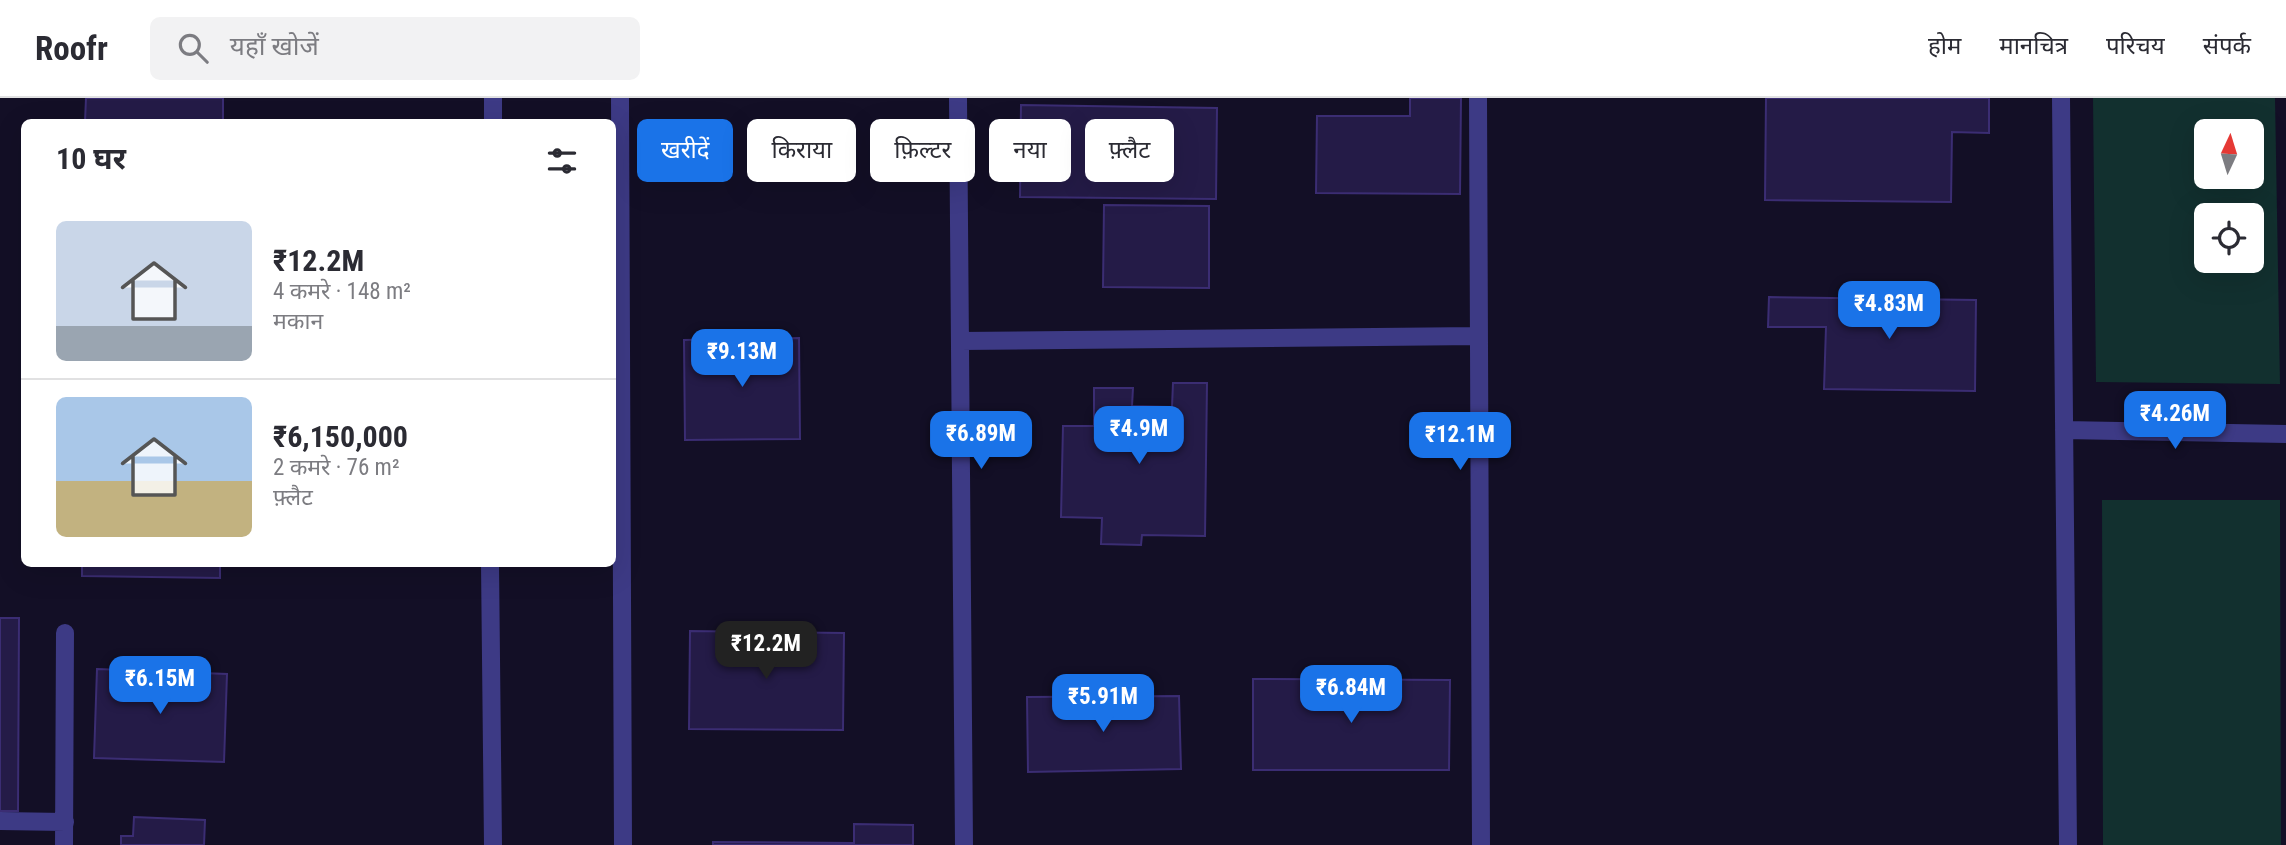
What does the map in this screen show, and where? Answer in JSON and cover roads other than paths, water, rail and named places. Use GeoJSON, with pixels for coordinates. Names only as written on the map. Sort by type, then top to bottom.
{"type":"FeatureCollection","features":[{"type":"Feature","properties":{"kind":"street"},"geometry":{"type":"LineString","coordinates":[[493,98],[493,119]]}},
{"type":"Feature","properties":{"kind":"street"},"geometry":{"type":"LineString","coordinates":[[620,98],[623,845]]}},
{"type":"Feature","properties":{"kind":"street"},"geometry":{"type":"LineString","coordinates":[[958,98],[964,845]]}},
{"type":"Feature","properties":{"kind":"street"},"geometry":{"type":"LineString","coordinates":[[1478,98],[1481,845]]}},
{"type":"Feature","properties":{"kind":"street"},"geometry":{"type":"LineString","coordinates":[[2061,98],[2068,845]]}},
{"type":"Feature","properties":{"kind":"street"},"geometry":{"type":"LineString","coordinates":[[960,341],[1479,336]]}},
{"type":"Feature","properties":{"kind":"street"},"geometry":{"type":"LineString","coordinates":[[2064,430],[2286,434]]}},
{"type":"Feature","properties":{"kind":"street"},"geometry":{"type":"LineString","coordinates":[[491,567],[493,845]]}},
{"type":"Feature","properties":{"kind":"street"},"geometry":{"type":"LineString","coordinates":[[64,845],[65,633]]}},
{"type":"Feature","properties":{"kind":"street"},"geometry":{"type":"LineString","coordinates":[[0,821],[65,822]]}}]}
